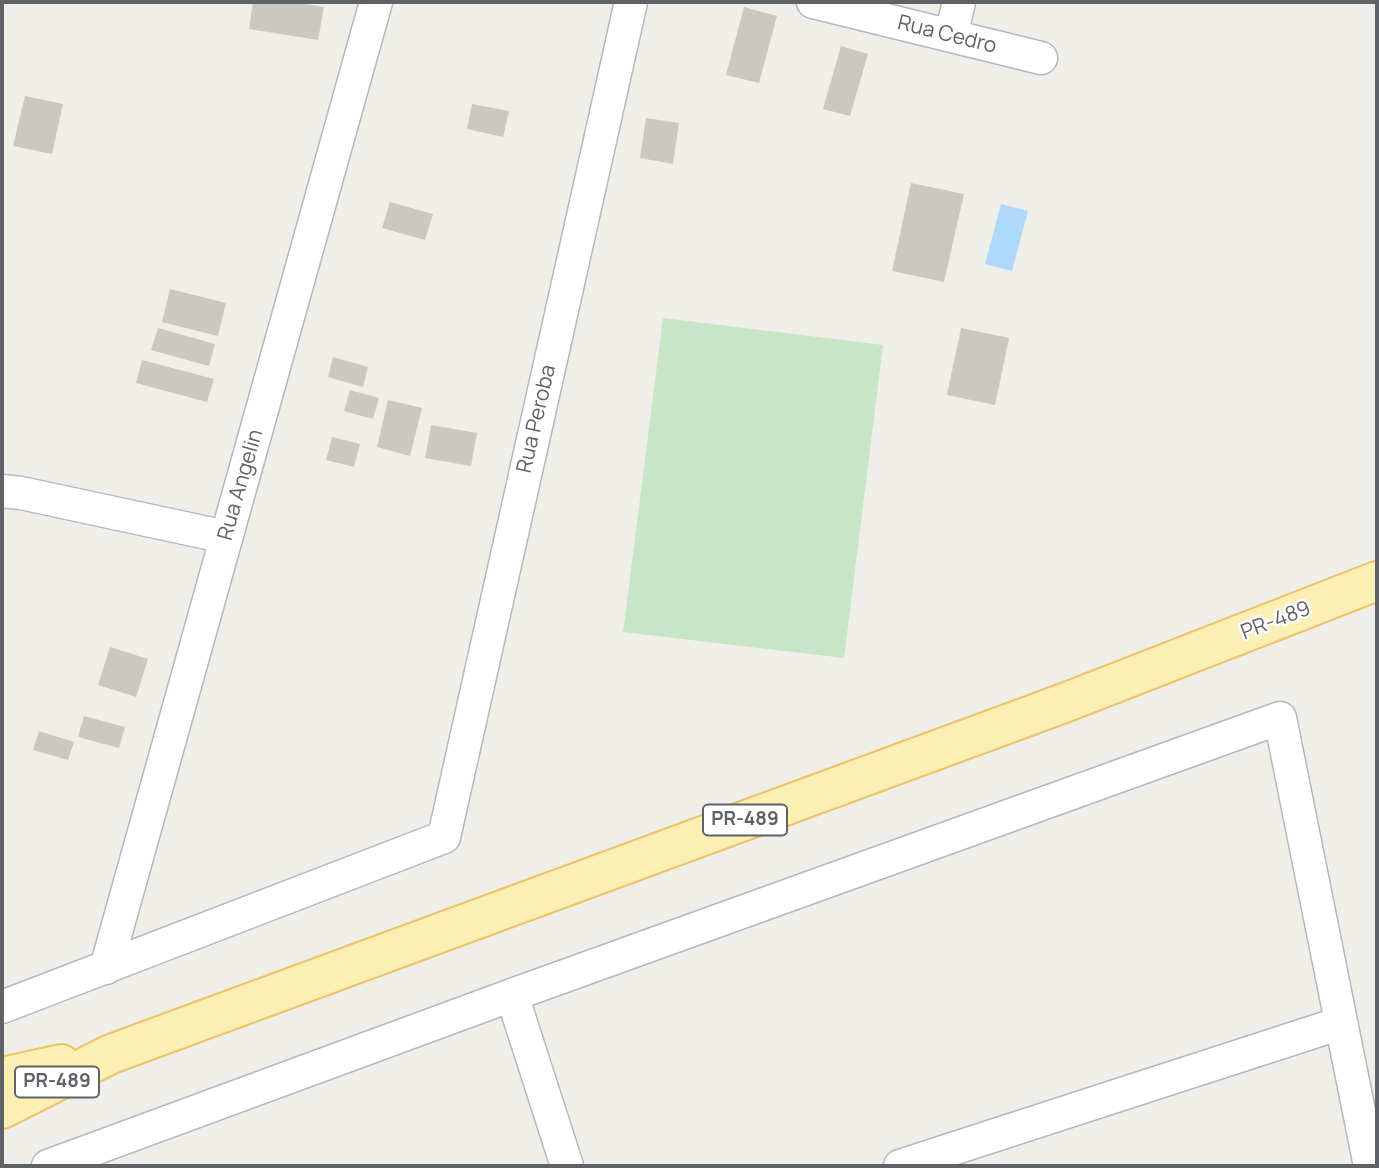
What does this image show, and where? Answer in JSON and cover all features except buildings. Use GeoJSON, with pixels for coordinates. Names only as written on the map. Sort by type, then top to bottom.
{"type":"FeatureCollection","features":[{"type":"Feature","properties":{"kind":"main road","name":"PR-489"},"geometry":{"type":"LineString","coordinates":[[2,1109],[111,1054],[1064,703],[1377,581]]}},
{"type":"Feature","properties":{"kind":"main road","name":"PR-489"},"geometry":{"type":"LineString","coordinates":[[2,1077],[111,1054]]}},
{"type":"Feature","properties":{"kind":"street","name":"Rua Angelin"},"geometry":{"type":"LineString","coordinates":[[106,968],[376,2]]}},
{"type":"Feature","properties":{"kind":"street","name":"Rua Peroba"},"geometry":{"type":"LineString","coordinates":[[106,968],[444,837],[631,2]]}},
{"type":"Feature","properties":{"kind":"street","name":"Rua Cedro"},"geometry":{"type":"LineString","coordinates":[[813,2],[1041,58]]}},
{"type":"Feature","properties":{"kind":"street"},"geometry":{"type":"LineString","coordinates":[[951,36],[959,2]]}},
{"type":"Feature","properties":{"kind":"street"},"geometry":{"type":"LineString","coordinates":[[2,491],[226,537]]}},
{"type":"Feature","properties":{"kind":"street"},"geometry":{"type":"LineString","coordinates":[[48,1166],[512,995],[1280,718],[1370,1166]]}},
{"type":"Feature","properties":{"kind":"street"},"geometry":{"type":"LineString","coordinates":[[2,1007],[106,968]]}},
{"type":"Feature","properties":{"kind":"street"},"geometry":{"type":"LineString","coordinates":[[512,995],[567,1166]]}},
{"type":"Feature","properties":{"kind":"street"},"geometry":{"type":"LineString","coordinates":[[900,1166],[1341,1023]]}},
{"type":"Feature","properties":{"kind":"green space"},"geometry":{"type":"Polygon","coordinates":[[[663,318],[883,345],[844,658],[623,632],[663,318]]]}},
{"type":"Feature","properties":{"kind":"water"},"geometry":{"type":"Polygon","coordinates":[[[1001,204],[1028,211],[1012,271],[985,264],[1001,204]]]}}]}
